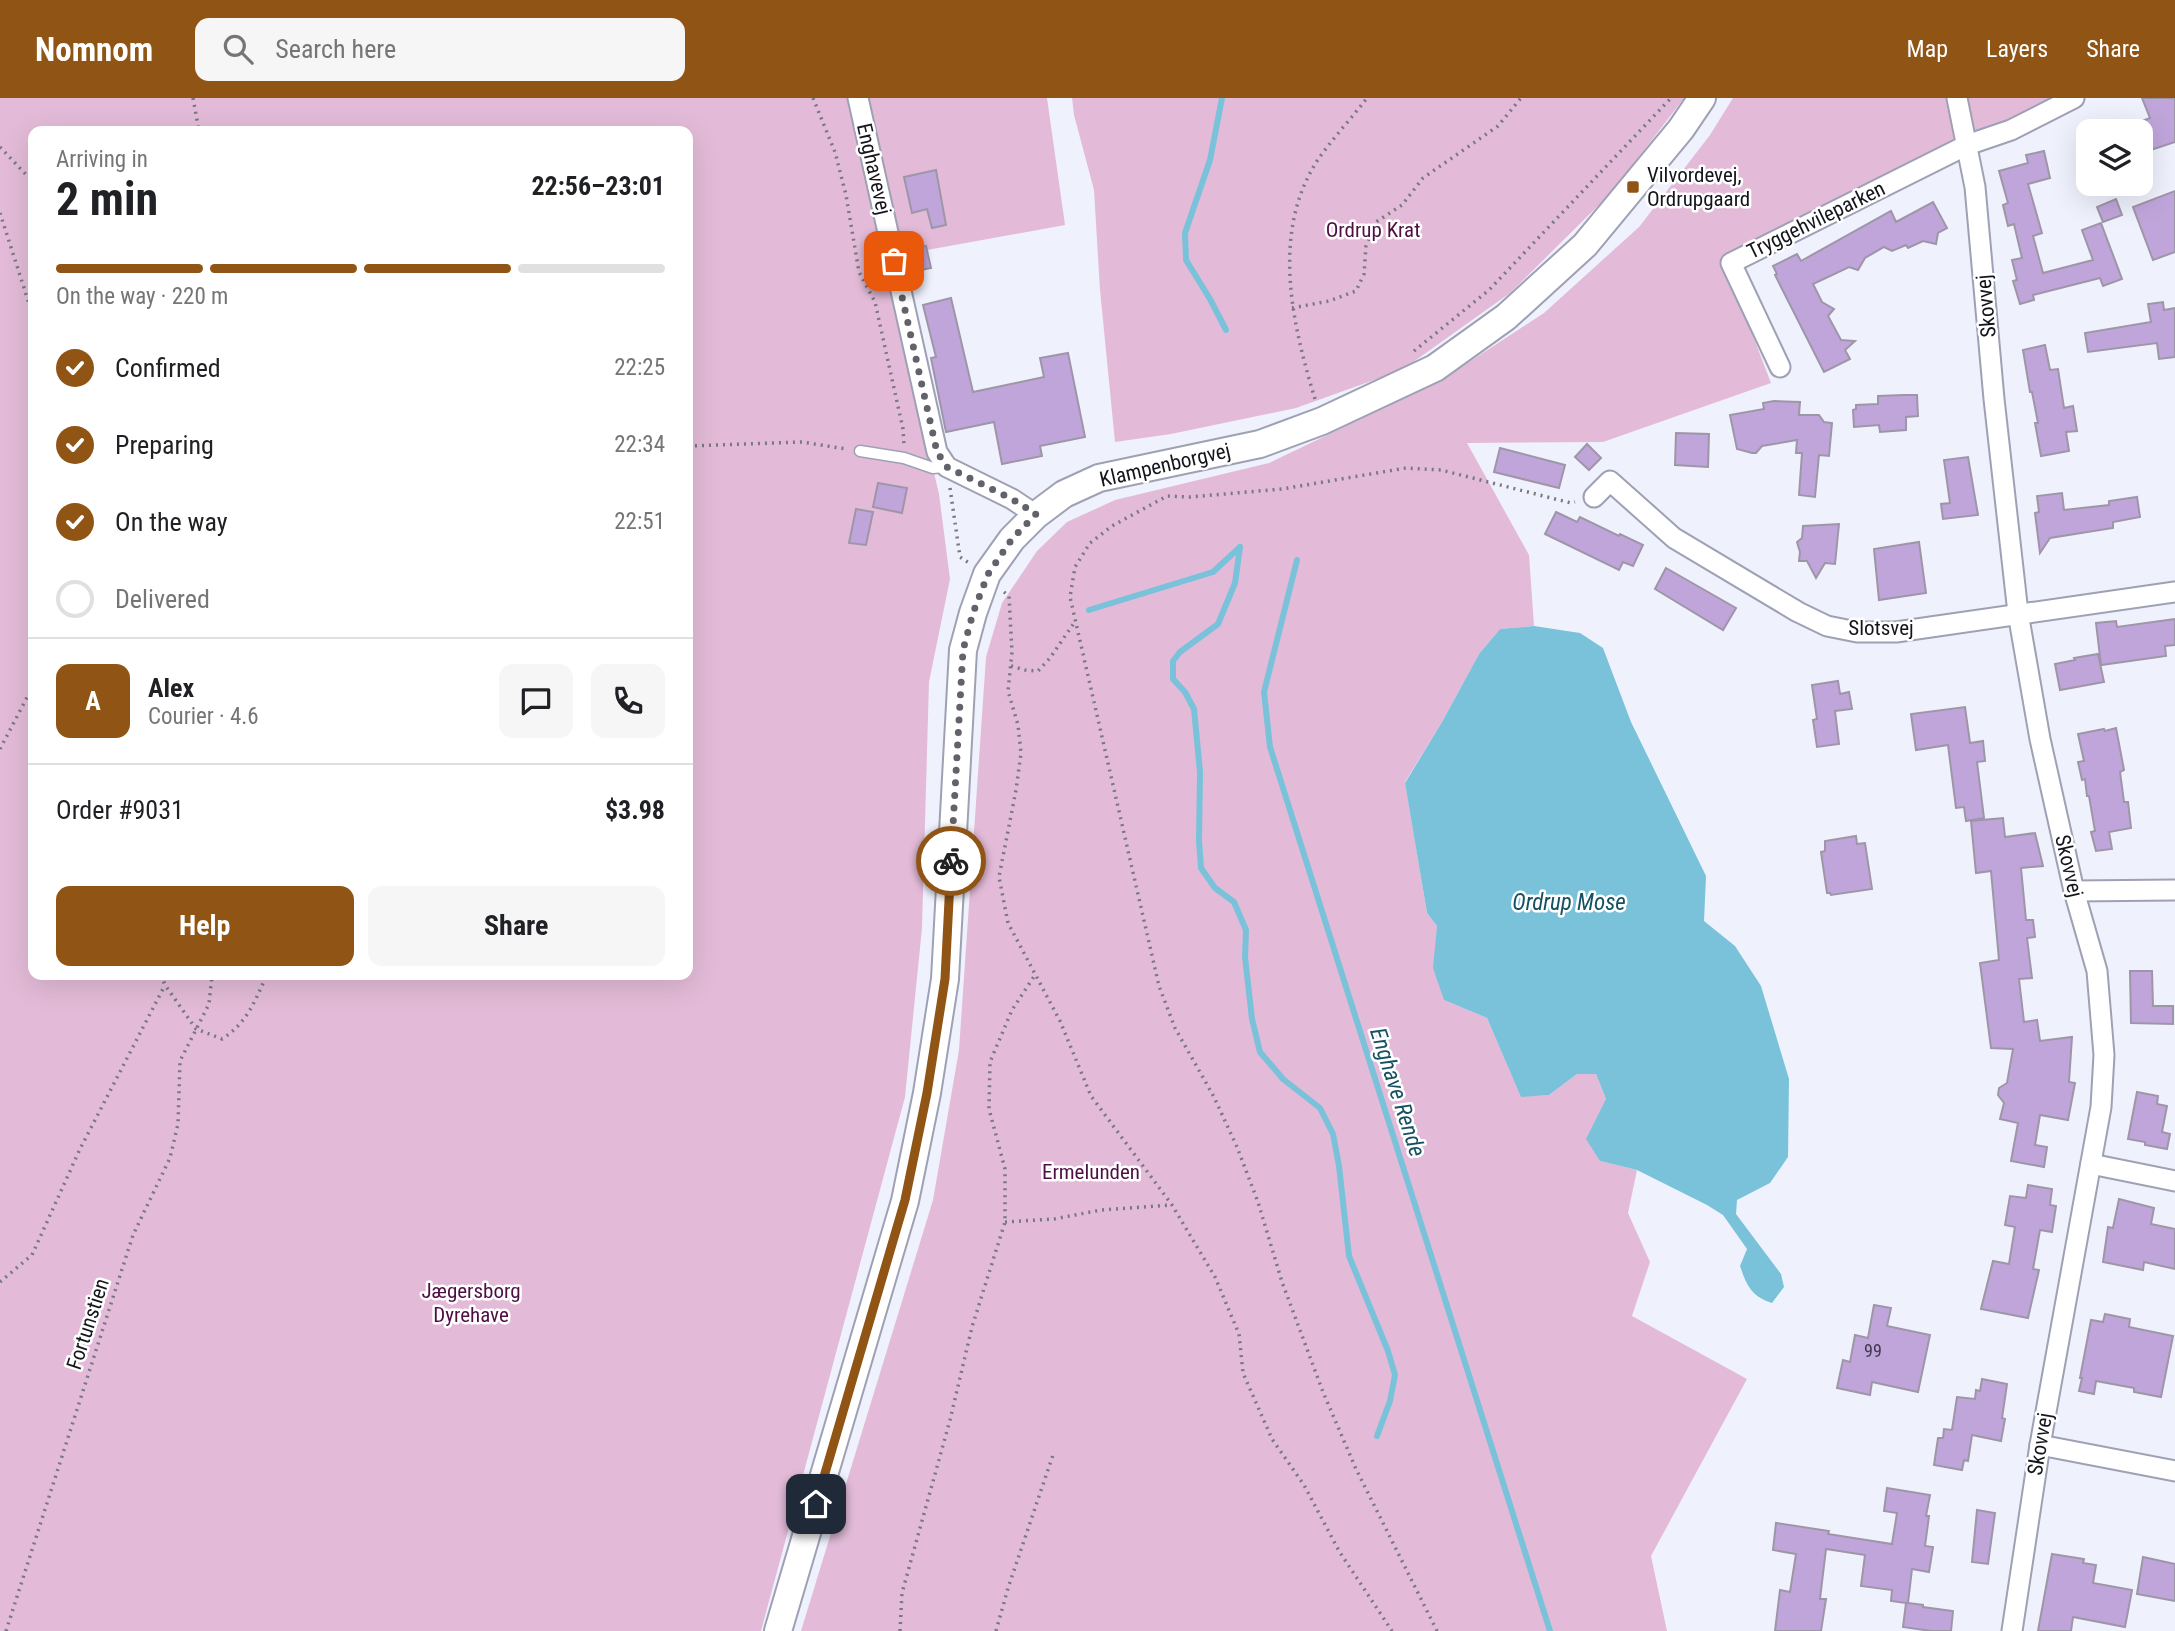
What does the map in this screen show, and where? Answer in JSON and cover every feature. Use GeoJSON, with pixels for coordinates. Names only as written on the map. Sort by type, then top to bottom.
{"type":"FeatureCollection","features":[{"type":"Feature","properties":{"kind":"street","name":"Enghavevej"},"geometry":{"type":"LineString","coordinates":[[858,98],[937,452],[947,467]]}},
{"type":"Feature","properties":{"kind":"street","name":"Klampenborgvej"},"geometry":{"type":"LineString","coordinates":[[778,1631],[905,1200],[927,1093],[945,979],[963,650],[988,574],[1012,539],[1036,514],[1064,494],[1099,478],[1260,444],[1322,421],[1435,368],[1507,317],[1586,245],[1681,129],[1702,98]]}},
{"type":"Feature","properties":{"kind":"street","name":"Skovvej"},"geometry":{"type":"LineString","coordinates":[[1957,98],[1975,187],[1994,398],[2018,613],[2040,739],[2074,891],[2096,971],[2104,1055],[2101,1107],[2040,1445],[2012,1631]]}},
{"type":"Feature","properties":{"kind":"street"},"geometry":{"type":"LineString","coordinates":[[1967,145],[2011,130],[2074,98]]}},
{"type":"Feature","properties":{"kind":"street","name":"Tryggehvileparken"},"geometry":{"type":"LineString","coordinates":[[1780,367],[1731,263],[1967,145]]}},
{"type":"Feature","properties":{"kind":"street"},"geometry":{"type":"LineString","coordinates":[[947,467],[1036,514]]}},
{"type":"Feature","properties":{"kind":"street","name":"Slotsvej"},"geometry":{"type":"LineString","coordinates":[[1594,497],[1610,481],[1674,538],[1798,612],[1827,626],[1857,632],[1896,632],[2175,592]]}},
{"type":"Feature","properties":{"kind":"street"},"geometry":{"type":"LineString","coordinates":[[2074,891],[2175,890]]}},
{"type":"Feature","properties":{"kind":"street"},"geometry":{"type":"LineString","coordinates":[[2091,1164],[2175,1181]]}},
{"type":"Feature","properties":{"kind":"street"},"geometry":{"type":"LineString","coordinates":[[2040,1445],[2175,1471]]}},
{"type":"Feature","properties":{"kind":"lane"},"geometry":{"type":"LineString","coordinates":[[860,451],[905,458],[933,468],[947,467]]}},
{"type":"Feature","properties":{"kind":"path"},"geometry":{"type":"LineString","coordinates":[[193,98],[198,126]]}},
{"type":"Feature","properties":{"kind":"path"},"geometry":{"type":"LineString","coordinates":[[813,98],[835,152],[846,195],[859,272],[875,302],[903,429],[905,458]]}},
{"type":"Feature","properties":{"kind":"path"},"geometry":{"type":"LineString","coordinates":[[1322,421],[1303,358],[1292,308],[1290,253],[1293,220],[1303,187],[1318,160],[1367,98]]}},
{"type":"Feature","properties":{"kind":"path"},"geometry":{"type":"LineString","coordinates":[[1292,308],[1329,301],[1356,290],[1364,274],[1366,246],[1376,222],[1402,205],[1423,178],[1498,126],[1521,98]]}},
{"type":"Feature","properties":{"kind":"path"},"geometry":{"type":"LineString","coordinates":[[1412,353],[1489,290],[1671,98]]}},
{"type":"Feature","properties":{"kind":"path"},"geometry":{"type":"LineString","coordinates":[[0,147],[28,177]]}},
{"type":"Feature","properties":{"kind":"path"},"geometry":{"type":"LineString","coordinates":[[0,214],[28,301]]}},
{"type":"Feature","properties":{"kind":"path"},"geometry":{"type":"LineString","coordinates":[[693,446],[802,442],[860,451]]}},
{"type":"Feature","properties":{"kind":"path"},"geometry":{"type":"LineString","coordinates":[[947,467],[960,557],[988,574],[1009,596],[1011,666],[1008,691],[1018,725],[1021,753],[999,877],[1008,923],[1060,1021],[1091,1096],[1172,1205],[1215,1277],[1239,1334],[1243,1373],[1272,1439],[1304,1485],[1339,1551],[1392,1631]]}},
{"type":"Feature","properties":{"kind":"path"},"geometry":{"type":"LineString","coordinates":[[1437,1631],[1356,1469],[1322,1392],[1237,1147],[1214,1097],[1175,1028],[1159,986],[1070,597],[1075,567],[1090,543],[1112,526],[1167,496],[1190,497],[1282,489],[1406,468],[1441,470],[1571,503],[1594,497]]}},
{"type":"Feature","properties":{"kind":"path"},"geometry":{"type":"LineString","coordinates":[[1011,666],[1038,671],[1074,623]]}},
{"type":"Feature","properties":{"kind":"path"},"geometry":{"type":"LineString","coordinates":[[0,749],[28,696]]}},
{"type":"Feature","properties":{"kind":"path"},"geometry":{"type":"LineString","coordinates":[[900,1631],[902,1593],[950,1420],[972,1327],[1005,1222],[1005,1169],[989,1109],[990,1062],[1012,1010],[1035,974]]}},
{"type":"Feature","properties":{"kind":"path"},"geometry":{"type":"LineString","coordinates":[[163,980],[196,1029],[222,1039],[236,1030],[251,1008],[265,980]]}},
{"type":"Feature","properties":{"kind":"path","name":"Fortunstien"},"geometry":{"type":"LineString","coordinates":[[6,1631],[133,1235],[170,1158],[178,1124],[180,1061],[209,1004],[211,980]]}},
{"type":"Feature","properties":{"kind":"path"},"geometry":{"type":"LineString","coordinates":[[0,1282],[32,1255],[80,1149],[165,985]]}},
{"type":"Feature","properties":{"kind":"path"},"geometry":{"type":"LineString","coordinates":[[1005,1222],[1054,1219],[1101,1210],[1172,1205]]}},
{"type":"Feature","properties":{"kind":"path"},"geometry":{"type":"LineString","coordinates":[[996,1631],[1054,1452]]}},
{"type":"Feature","properties":{"kind":"green space","name":"Jægersborg Dyrehave"},"geometry":{"type":"Polygon","coordinates":[[[0,98],[1047,98],[1065,225],[883,258],[939,494],[950,579],[929,682],[922,928],[905,1097],[761,1631],[0,1631],[0,98]]]}},
{"type":"Feature","properties":{"kind":"green space","name":"Ordrup Krat"},"geometry":{"type":"Polygon","coordinates":[[[1072,98],[1684,98],[1613,191],[1510,293],[1402,370],[1296,408],[1171,434],[1115,442],[1100,290],[1094,190],[1072,98]]]}},
{"type":"Feature","properties":{"kind":"green space","name":"Ermelunden"},"geometry":{"type":"Polygon","coordinates":[[[1733,98],[2053,98],[1724,260],[1771,383],[1603,442],[1467,443],[1529,555],[1534,626],[1500,629],[1479,654],[1405,782],[1427,913],[1437,926],[1436,945],[1444,1000],[1487,1018],[1521,1096],[1549,1095],[1577,1074],[1596,1074],[1606,1099],[1600,1161],[1637,1170],[1628,1213],[1650,1262],[1632,1316],[1747,1379],[1651,1556],[1667,1631],[801,1631],[933,1200],[959,1050],[986,657],[1002,603],[1037,551],[1067,522],[1115,500],[1269,463],[1440,381],[1544,313],[1639,227],[1710,135],[1733,98]]]}},
{"type":"Feature","properties":{"kind":"water","name":"Ordrup Mose"},"geometry":{"type":"Polygon","coordinates":[[[1534,626],[1580,633],[1603,648],[1631,722],[1706,876],[1704,921],[1735,946],[1761,986],[1789,1079],[1788,1157],[1770,1183],[1737,1200],[1736,1214],[1781,1274],[1784,1287],[1772,1303],[1759,1297],[1748,1285],[1740,1266],[1747,1249],[1723,1215],[1637,1170],[1600,1161],[1586,1139],[1606,1099],[1596,1074],[1577,1074],[1549,1095],[1521,1097],[1487,1018],[1444,1000],[1433,968],[1437,926],[1427,913],[1405,783],[1479,654],[1500,629],[1534,626]]]}},
{"type":"Feature","properties":{"kind":"building"},"geometry":{"type":"Polygon","coordinates":[[[2142,98],[2175,98],[2175,142],[2153,149],[2153,119],[2148,119],[2150,118],[2142,98]]]}},
{"type":"Feature","properties":{"kind":"building"},"geometry":{"type":"Polygon","coordinates":[[[2044,151],[2050,178],[2028,184],[2042,233],[2033,236],[2043,273],[2093,260],[2082,230],[2101,223],[2122,279],[2103,286],[2100,278],[2033,295],[2034,300],[2020,304],[2013,281],[2017,280],[2012,260],[2022,258],[2014,224],[2008,226],[2003,205],[2008,203],[1999,171],[2028,163],[2026,155],[2044,151]]]}},
{"type":"Feature","properties":{"kind":"building"},"geometry":{"type":"Polygon","coordinates":[[[936,170],[946,225],[932,228],[927,209],[912,213],[904,177],[936,170]]]}},
{"type":"Feature","properties":{"kind":"building"},"geometry":{"type":"Polygon","coordinates":[[[2175,191],[2175,252],[2153,260],[2133,207],[2175,191]]]}},
{"type":"Feature","properties":{"kind":"building"},"geometry":{"type":"Polygon","coordinates":[[[2116,199],[2122,215],[2103,222],[2097,207],[2116,199]]]}},
{"type":"Feature","properties":{"kind":"building"},"geometry":{"type":"Polygon","coordinates":[[[1933,202],[1947,228],[1938,233],[1936,244],[1923,241],[1892,251],[1884,247],[1865,258],[1858,270],[1849,267],[1813,284],[1822,302],[1834,309],[1828,316],[1841,340],[1855,341],[1845,350],[1850,359],[1824,372],[1773,266],[1797,254],[1801,261],[1891,211],[1896,222],[1933,202]]]}},
{"type":"Feature","properties":{"kind":"building"},"geometry":{"type":"Polygon","coordinates":[[[926,246],[931,268],[915,271],[910,249],[926,246]]]}},
{"type":"Feature","properties":{"kind":"building"},"geometry":{"type":"Polygon","coordinates":[[[951,298],[973,392],[1044,377],[1040,358],[1068,353],[1085,437],[1040,446],[1042,456],[1002,464],[994,422],[946,432],[931,358],[936,357],[923,305],[951,298]]]}},
{"type":"Feature","properties":{"kind":"building"},"geometry":{"type":"Polygon","coordinates":[[[2163,302],[2164,310],[2175,308],[2175,357],[2159,359],[2157,343],[2088,352],[2085,333],[2151,322],[2148,304],[2163,302]]]}},
{"type":"Feature","properties":{"kind":"building"},"geometry":{"type":"Polygon","coordinates":[[[2045,345],[2050,370],[2058,369],[2064,408],[2073,406],[2077,431],[2066,432],[2069,451],[2041,456],[2035,423],[2038,423],[2023,350],[2045,345]]]}},
{"type":"Feature","properties":{"kind":"building"},"geometry":{"type":"Polygon","coordinates":[[[1917,395],[1918,416],[1906,417],[1906,430],[1880,432],[1879,425],[1854,427],[1853,410],[1856,405],[1878,404],[1878,396],[1917,395]]]}},
{"type":"Feature","properties":{"kind":"building"},"geometry":{"type":"Polygon","coordinates":[[[1800,402],[1799,415],[1819,415],[1824,422],[1832,423],[1829,456],[1819,455],[1815,497],[1799,495],[1802,453],[1796,453],[1797,440],[1762,446],[1756,453],[1737,449],[1730,415],[1764,409],[1763,403],[1800,402]]]}},
{"type":"Feature","properties":{"kind":"building"},"geometry":{"type":"Polygon","coordinates":[[[1676,433],[1709,434],[1708,467],[1675,465],[1676,433]]]}},
{"type":"Feature","properties":{"kind":"building"},"geometry":{"type":"Polygon","coordinates":[[[1587,444],[1601,458],[1589,470],[1575,457],[1587,444]]]}},
{"type":"Feature","properties":{"kind":"building"},"geometry":{"type":"Polygon","coordinates":[[[1500,448],[1565,465],[1559,488],[1494,472],[1500,448]]]}},
{"type":"Feature","properties":{"kind":"building"},"geometry":{"type":"Polygon","coordinates":[[[1968,457],[1978,515],[1943,519],[1941,504],[1950,503],[1944,460],[1968,457]]]}},
{"type":"Feature","properties":{"kind":"building"},"geometry":{"type":"Polygon","coordinates":[[[878,483],[907,488],[902,513],[873,507],[878,483]]]}},
{"type":"Feature","properties":{"kind":"building"},"geometry":{"type":"Polygon","coordinates":[[[2062,493],[2064,510],[2109,505],[2109,501],[2137,497],[2140,517],[2113,522],[2113,528],[2050,538],[2040,553],[2035,513],[2039,512],[2037,496],[2062,493]]]}},
{"type":"Feature","properties":{"kind":"building"},"geometry":{"type":"Polygon","coordinates":[[[856,509],[873,512],[866,545],[849,543],[856,509]]]}},
{"type":"Feature","properties":{"kind":"building"},"geometry":{"type":"Polygon","coordinates":[[[1556,512],[1577,522],[1580,517],[1643,545],[1633,566],[1623,562],[1619,570],[1545,534],[1556,512]]]}},
{"type":"Feature","properties":{"kind":"building"},"geometry":{"type":"Polygon","coordinates":[[[1839,524],[1835,564],[1825,563],[1816,578],[1807,561],[1799,561],[1797,542],[1802,538],[1803,526],[1839,524]]]}},
{"type":"Feature","properties":{"kind":"building"},"geometry":{"type":"Polygon","coordinates":[[[1919,542],[1926,593],[1879,600],[1874,549],[1919,542]]]}},
{"type":"Feature","properties":{"kind":"building"},"geometry":{"type":"Polygon","coordinates":[[[1666,568],[1736,608],[1723,630],[1655,589],[1666,568]]]}},
{"type":"Feature","properties":{"kind":"building"},"geometry":{"type":"Polygon","coordinates":[[[2175,619],[2175,645],[2165,646],[2166,656],[2101,665],[2096,623],[2116,621],[2117,627],[2175,619]]]}},
{"type":"Feature","properties":{"kind":"building"},"geometry":{"type":"Polygon","coordinates":[[[2098,654],[2104,682],[2060,690],[2055,664],[2098,654]]]}},
{"type":"Feature","properties":{"kind":"building"},"geometry":{"type":"Polygon","coordinates":[[[1838,681],[1840,694],[1849,692],[1852,709],[1835,711],[1839,744],[1817,747],[1813,720],[1817,719],[1812,685],[1838,681]]]}},
{"type":"Feature","properties":{"kind":"building"},"geometry":{"type":"Polygon","coordinates":[[[1965,707],[1970,743],[1983,741],[1985,761],[1977,762],[1984,818],[1966,821],[1964,807],[1956,808],[1948,745],[1916,750],[1911,714],[1965,707]]]}},
{"type":"Feature","properties":{"kind":"building"},"geometry":{"type":"Polygon","coordinates":[[[2116,728],[2124,770],[2120,772],[2124,802],[2128,802],[2131,828],[2109,832],[2112,849],[2096,851],[2091,832],[2095,831],[2089,796],[2078,762],[2084,761],[2078,734],[2116,728]]]}},
{"type":"Feature","properties":{"kind":"building"},"geometry":{"type":"Polygon","coordinates":[[[2003,818],[2005,837],[2035,833],[2043,866],[2021,868],[2026,920],[2033,920],[2035,937],[2027,938],[2032,978],[2019,979],[2024,1022],[2037,1020],[2040,1041],[2072,1037],[2069,1082],[2075,1083],[2068,1120],[2040,1115],[2035,1145],[2047,1147],[2044,1167],[2011,1161],[2018,1123],[2000,1119],[2004,1103],[1998,1095],[1999,1088],[2007,1083],[2013,1049],[1991,1048],[1980,963],[1999,960],[1991,871],[1976,873],[1971,821],[2003,818]]]}},
{"type":"Feature","properties":{"kind":"building"},"geometry":{"type":"Polygon","coordinates":[[[1856,836],[1857,844],[1865,843],[1872,889],[1831,895],[1827,893],[1821,852],[1825,851],[1825,841],[1856,836]]]}},
{"type":"Feature","properties":{"kind":"building"},"geometry":{"type":"Polygon","coordinates":[[[2130,971],[2152,971],[2153,1006],[2173,1006],[2173,1024],[2131,1023],[2130,971]]]}},
{"type":"Feature","properties":{"kind":"building"},"geometry":{"type":"Polygon","coordinates":[[[2137,1092],[2158,1096],[2157,1104],[2167,1106],[2162,1132],[2170,1134],[2167,1149],[2128,1139],[2137,1092]]]}},
{"type":"Feature","properties":{"kind":"building"},"geometry":{"type":"Polygon","coordinates":[[[2028,1185],[2052,1189],[2050,1205],[2056,1206],[2052,1232],[2040,1230],[2033,1269],[2039,1270],[2028,1318],[1981,1309],[1993,1261],[2009,1264],[2015,1227],[2005,1225],[2010,1196],[2026,1198],[2028,1185]]]}},
{"type":"Feature","properties":{"kind":"building"},"geometry":{"type":"Polygon","coordinates":[[[2119,1199],[2154,1208],[2151,1224],[2175,1229],[2175,1269],[2144,1262],[2143,1270],[2103,1262],[2108,1227],[2113,1228],[2119,1199]]]}},
{"type":"Feature","properties":{"kind":"building"},"geometry":{"type":"Polygon","coordinates":[[[1874,1305],[1891,1308],[1887,1326],[1930,1335],[1918,1392],[1872,1382],[1870,1395],[1837,1388],[1843,1360],[1850,1362],[1855,1335],[1868,1338],[1874,1305]]]}},
{"type":"Feature","properties":{"kind":"building"},"geometry":{"type":"Polygon","coordinates":[[[2105,1314],[2130,1319],[2129,1327],[2173,1336],[2161,1397],[2134,1392],[2134,1388],[2096,1381],[2094,1394],[2079,1391],[2091,1320],[2103,1322],[2105,1314]]]}},
{"type":"Feature","properties":{"kind":"building"},"geometry":{"type":"Polygon","coordinates":[[[1982,1379],[2007,1384],[2001,1441],[1972,1435],[1968,1461],[1964,1460],[1962,1470],[1934,1465],[1938,1438],[1943,1438],[1944,1429],[1952,1430],[1957,1397],[1975,1399],[1982,1379]]]}},
{"type":"Feature","properties":{"kind":"building"},"geometry":{"type":"Polygon","coordinates":[[[1887,1488],[1930,1495],[1925,1546],[1933,1547],[1929,1572],[1912,1569],[1908,1603],[1953,1611],[1951,1631],[1903,1627],[1906,1603],[1891,1601],[1892,1590],[1861,1586],[1865,1555],[1826,1549],[1820,1599],[1826,1599],[1821,1631],[1775,1631],[1780,1590],[1790,1592],[1796,1554],[1773,1550],[1776,1523],[1892,1544],[1897,1513],[1884,1511],[1887,1488]]]}},
{"type":"Feature","properties":{"kind":"building"},"geometry":{"type":"Polygon","coordinates":[[[1977,1510],[1995,1513],[1988,1564],[1972,1562],[1977,1510]]]}},
{"type":"Feature","properties":{"kind":"building"},"geometry":{"type":"Polygon","coordinates":[[[2052,1554],[2084,1559],[2083,1563],[2096,1565],[2093,1583],[2132,1590],[2125,1627],[2073,1617],[2071,1631],[2038,1631],[2052,1554]]]}},
{"type":"Feature","properties":{"kind":"building"},"geometry":{"type":"Polygon","coordinates":[[[2143,1557],[2175,1564],[2175,1601],[2137,1594],[2143,1557]]]}},
{"type":"Feature","properties":{"kind":"waterway"},"geometry":{"type":"LineString","coordinates":[[1222,98],[1210,160],[1185,233],[1186,260],[1226,330]]}},
{"type":"Feature","properties":{"kind":"waterway"},"geometry":{"type":"LineString","coordinates":[[1240,547],[1235,583],[1218,624],[1180,652],[1173,661],[1173,679],[1185,692],[1194,709],[1200,772],[1201,868],[1215,888],[1234,902],[1246,930],[1245,957],[1252,1019],[1260,1052],[1283,1079],[1320,1108],[1333,1134],[1349,1256],[1388,1351],[1395,1375],[1390,1401],[1377,1436]]}},
{"type":"Feature","properties":{"kind":"waterway"},"geometry":{"type":"LineString","coordinates":[[1089,610],[1213,572],[1240,547]]}},
{"type":"Feature","properties":{"kind":"waterway","name":"Enghave Rende"},"geometry":{"type":"LineString","coordinates":[[1297,560],[1264,692],[1270,747],[1550,1631]]}},
{"type":"Feature","properties":{"kind":"way so far"},"geometry":{"type":"LineString","coordinates":[[894,261],[937,452],[947,467],[1036,514],[1012,539],[988,574],[963,650],[951,861]]}},
{"type":"Feature","properties":{"kind":"place","name":"Vilvordevej, Ordrupgaard"},"geometry":{"type":"Point","coordinates":[1633,187]}},
{"type":"Feature","properties":{"kind":"route"},"geometry":{"type":"LineString","coordinates":[[816,1504],[905,1200],[927,1093],[945,979],[951,861]]}}]}
